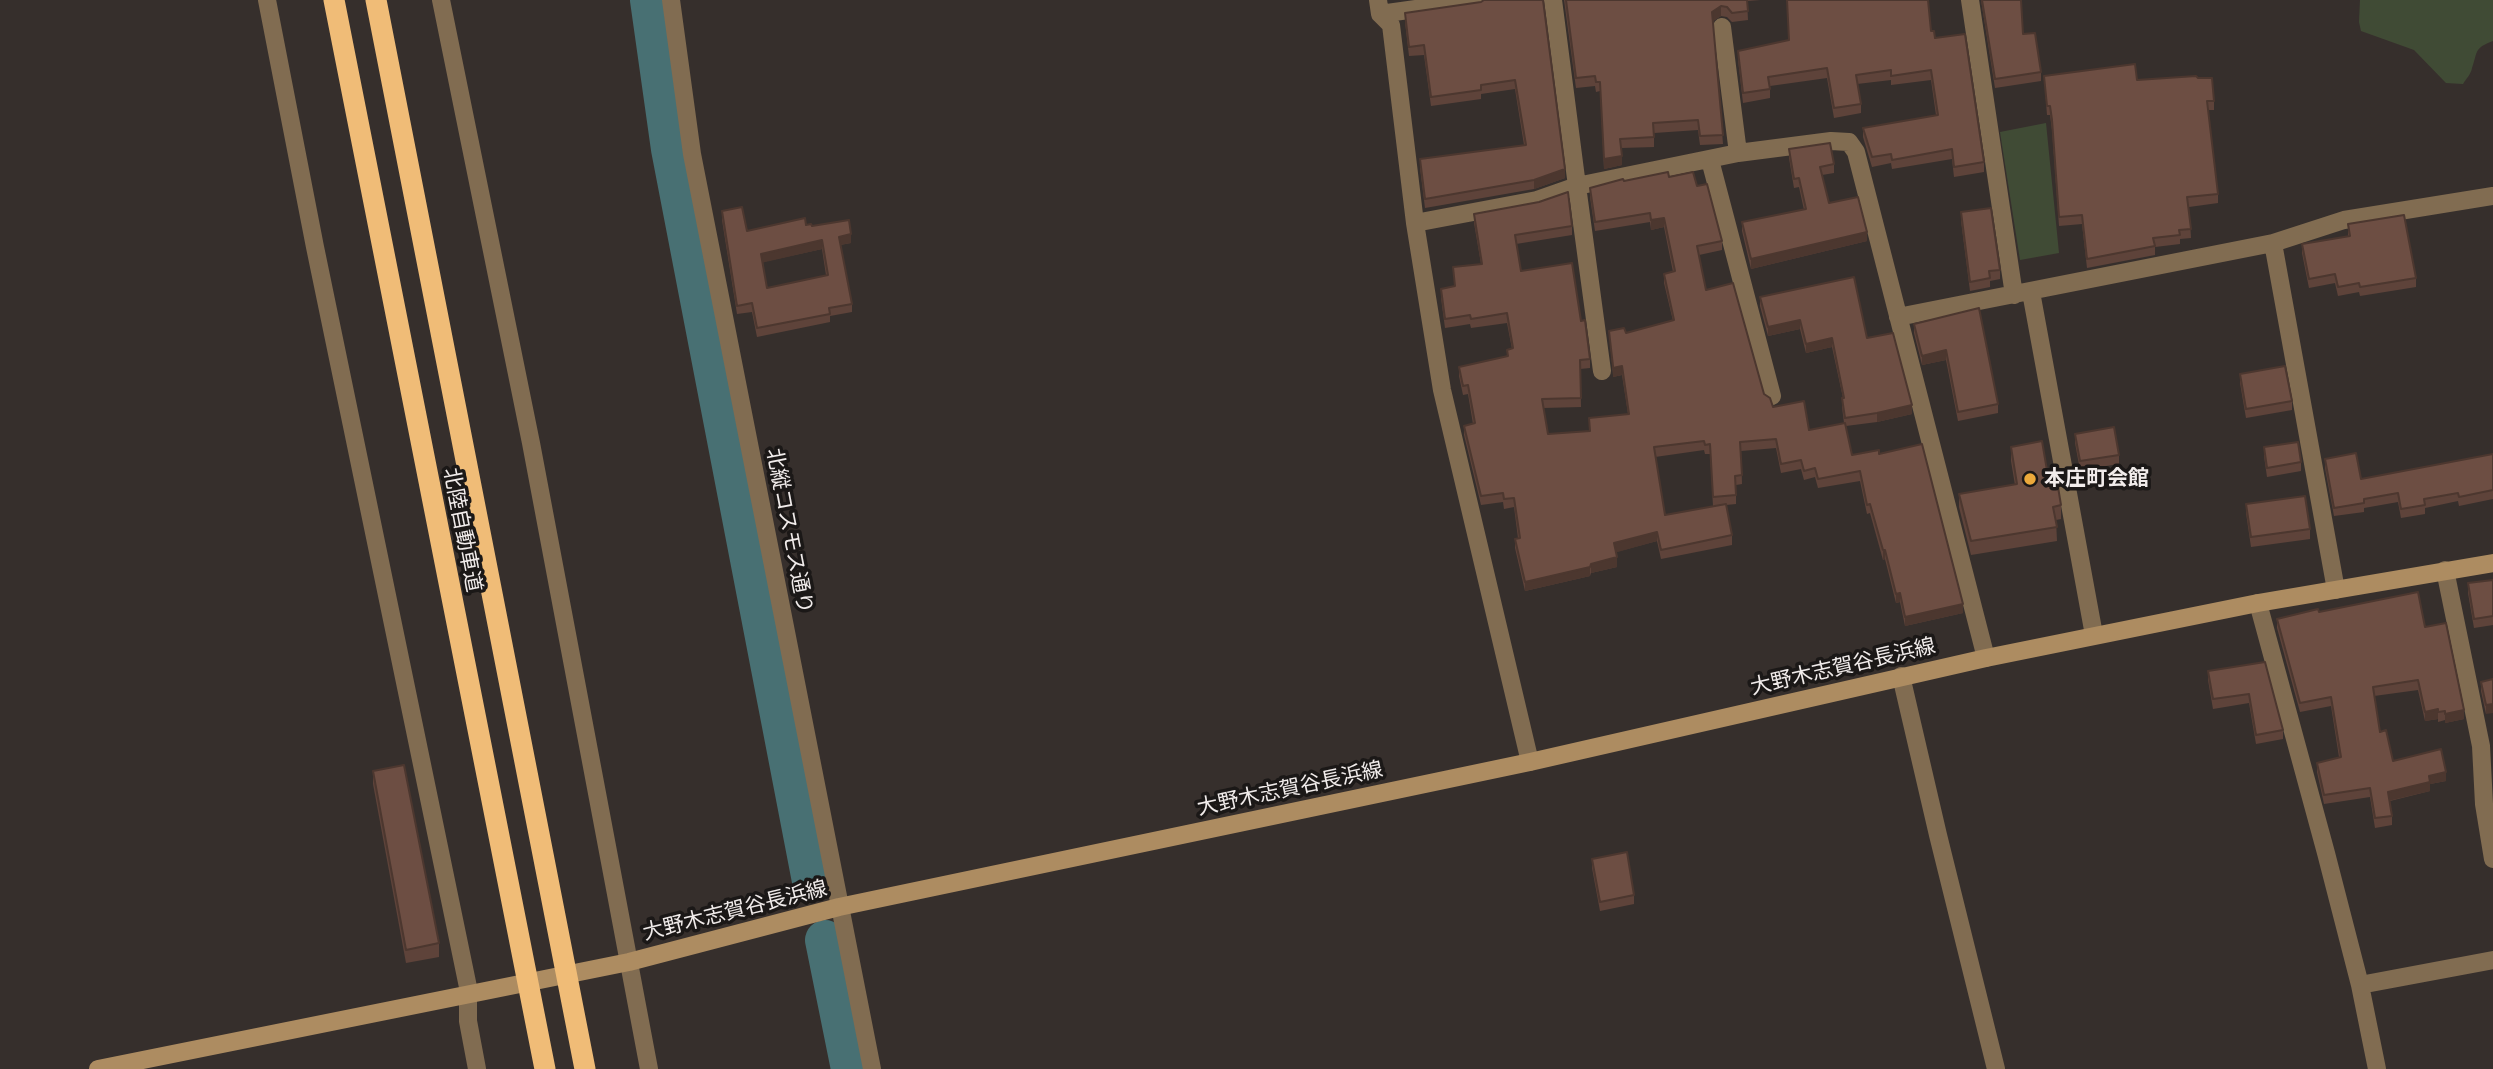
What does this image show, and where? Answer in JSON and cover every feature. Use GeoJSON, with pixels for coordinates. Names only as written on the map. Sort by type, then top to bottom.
{"type":"FeatureCollection","features":[{"type":"Feature","properties":{"kind":"highway","name":"北陸自動車道"},"geometry":{"type":"LineString","coordinates":[[334,0],[545,1069]]}},
{"type":"Feature","properties":{"kind":"highway","name":"北陸自動車道"},"geometry":{"type":"LineString","coordinates":[[376,0],[585,1069]]}},
{"type":"Feature","properties":{"kind":"main road","name":"大野木志賀谷長浜線"},"geometry":{"type":"LineString","coordinates":[[99,1069],[629,962],[839,907],[1530,762],[1901,676],[2094,635],[2258,603],[2493,563]]}},
{"type":"Feature","properties":{"kind":"street"},"geometry":{"type":"LineString","coordinates":[[267,0],[468,995],[468,1021],[477,1069]]}},
{"type":"Feature","properties":{"kind":"street"},"geometry":{"type":"LineString","coordinates":[[441,0],[531,443],[649,1069]]}},
{"type":"Feature","properties":{"kind":"street","name":"北縦コスモス通り"},"geometry":{"type":"LineString","coordinates":[[671,0],[692,154],[872,1069]]}},
{"type":"Feature","properties":{"kind":"street"},"geometry":{"type":"LineString","coordinates":[[1479,0],[1379,7],[1391,25],[1415,223],[1442,390],[1530,762]]}},
{"type":"Feature","properties":{"kind":"street"},"geometry":{"type":"LineString","coordinates":[[1553,0],[1602,371]]}},
{"type":"Feature","properties":{"kind":"street"},"geometry":{"type":"LineString","coordinates":[[1970,0],[2023,293],[2094,635]]}},
{"type":"Feature","properties":{"kind":"street"},"geometry":{"type":"LineString","coordinates":[[1722,27],[1738,153]]}},
{"type":"Feature","properties":{"kind":"street"},"geometry":{"type":"LineString","coordinates":[[1415,223],[1537,200],[1577,186],[1738,153],[1831,141],[1849,142],[1856,152],[1986,658]]}},
{"type":"Feature","properties":{"kind":"street"},"geometry":{"type":"LineString","coordinates":[[1710,160],[1772,396]]}},
{"type":"Feature","properties":{"kind":"street"},"geometry":{"type":"LineString","coordinates":[[1898,317],[2273,243],[2344,220],[2493,196]]}},
{"type":"Feature","properties":{"kind":"street"},"geometry":{"type":"LineString","coordinates":[[2273,243],[2336,590]]}},
{"type":"Feature","properties":{"kind":"street"},"geometry":{"type":"LineString","coordinates":[[2445,570],[2481,746],[2484,804],[2493,859]]}},
{"type":"Feature","properties":{"kind":"street"},"geometry":{"type":"LineString","coordinates":[[2258,603],[2360,985],[2377,1069]]}},
{"type":"Feature","properties":{"kind":"street"},"geometry":{"type":"LineString","coordinates":[[1901,676],[1996,1069]]}},
{"type":"Feature","properties":{"kind":"street"},"geometry":{"type":"LineString","coordinates":[[2360,985],[2493,960]]}},
{"type":"Feature","properties":{"kind":"green space"},"geometry":{"type":"Polygon","coordinates":[[[2360,0],[2493,0],[2493,41],[2478,51],[2471,72],[2463,84],[2446,83],[2414,50],[2361,31],[2360,0]]]}},
{"type":"Feature","properties":{"kind":"green space"},"geometry":{"type":"Polygon","coordinates":[[[2046,123],[2059,253],[2020,260],[2000,132],[2046,123]]]}},
{"type":"Feature","properties":{"kind":"building"},"geometry":{"type":"Polygon","coordinates":[[[1484,0],[1543,0],[1565,169],[1534,180],[1425,199],[1420,159],[1526,145],[1515,80],[1481,85],[1481,90],[1431,97],[1424,45],[1409,47],[1405,13],[1484,0]]]}},
{"type":"Feature","properties":{"kind":"building"},"geometry":{"type":"Polygon","coordinates":[[[1566,0],[1747,0],[1748,11],[1732,13],[1727,7],[1721,6],[1712,12],[1723,135],[1700,136],[1698,120],[1653,123],[1654,137],[1620,139],[1622,156],[1604,159],[1600,82],[1596,82],[1595,76],[1576,78],[1566,0]]]}},
{"type":"Feature","properties":{"kind":"building"},"geometry":{"type":"Polygon","coordinates":[[[1787,0],[1928,0],[1931,31],[1934,31],[1935,38],[1965,34],[1984,162],[1954,167],[1952,149],[1892,160],[1891,154],[1872,157],[1863,128],[1938,115],[1931,70],[1891,76],[1891,70],[1856,75],[1861,104],[1834,108],[1827,68],[1768,77],[1770,89],[1743,93],[1738,51],[1789,40],[1787,0]]]}},
{"type":"Feature","properties":{"kind":"building"},"geometry":{"type":"Polygon","coordinates":[[[1982,0],[2021,0],[2023,34],[2035,33],[2041,72],[1995,79],[1982,0]]]}},
{"type":"Feature","properties":{"kind":"building"},"geometry":{"type":"Polygon","coordinates":[[[2135,64],[2137,80],[2196,76],[2212,78],[2214,101],[2207,101],[2218,194],[2187,197],[2191,229],[2179,230],[2180,235],[2153,238],[2155,246],[2087,259],[2082,215],[2059,217],[2052,120],[2050,106],[2047,106],[2044,76],[2135,64]]]}},
{"type":"Feature","properties":{"kind":"building"},"geometry":{"type":"Polygon","coordinates":[[[1830,143],[1834,164],[1820,167],[1829,203],[1858,197],[1867,232],[1751,259],[1742,222],[1806,209],[1799,178],[1794,179],[1789,149],[1830,143]]]}},
{"type":"Feature","properties":{"kind":"building"},"geometry":{"type":"Polygon","coordinates":[[[1668,172],[1669,177],[1693,172],[1697,186],[1707,184],[1722,241],[1697,246],[1706,290],[1733,283],[1764,394],[1770,398],[1773,407],[1804,401],[1809,430],[1845,423],[1852,455],[1879,450],[1879,454],[1922,444],[1963,604],[1905,617],[1900,593],[1896,594],[1870,504],[1867,505],[1860,471],[1818,479],[1815,468],[1804,471],[1801,460],[1781,464],[1776,439],[1740,442],[1742,475],[1735,476],[1736,495],[1713,497],[1710,444],[1705,445],[1704,441],[1654,447],[1665,515],[1726,504],[1732,535],[1661,550],[1657,532],[1614,543],[1617,557],[1591,564],[1590,567],[1525,582],[1515,539],[1520,538],[1514,498],[1504,499],[1503,493],[1481,496],[1464,426],[1475,423],[1468,385],[1463,386],[1459,367],[1508,356],[1507,350],[1513,348],[1507,313],[1471,319],[1470,315],[1445,319],[1441,289],[1455,286],[1453,267],[1482,264],[1474,214],[1539,202],[1568,192],[1572,226],[1515,235],[1521,271],[1572,263],[1581,321],[1585,320],[1590,359],[1580,360],[1581,398],[1542,399],[1548,434],[1590,431],[1589,418],[1629,414],[1622,366],[1613,368],[1609,331],[1624,328],[1626,333],[1674,320],[1664,274],[1675,271],[1664,218],[1651,220],[1650,213],[1595,222],[1590,188],[1623,179],[1624,181],[1668,172]]]}},
{"type":"Feature","properties":{"kind":"building"},"geometry":{"type":"Polygon","coordinates":[[[742,207],[747,231],[805,218],[806,225],[812,226],[849,220],[851,234],[839,237],[852,304],[829,308],[830,314],[757,328],[752,303],[737,306],[722,211],[742,207]],[[822,240],[761,254],[767,288],[828,275],[822,240]]]}},
{"type":"Feature","properties":{"kind":"building"},"geometry":{"type":"Polygon","coordinates":[[[1991,208],[2000,270],[1989,271],[1990,278],[1970,282],[1961,212],[1991,208]]]}},
{"type":"Feature","properties":{"kind":"building"},"geometry":{"type":"Polygon","coordinates":[[[2404,215],[2416,278],[2360,287],[2359,283],[2338,287],[2335,274],[2309,279],[2302,244],[2350,236],[2348,224],[2404,215]]]}},
{"type":"Feature","properties":{"kind":"building"},"geometry":{"type":"Polygon","coordinates":[[[1854,277],[1867,338],[1893,333],[1912,405],[1845,418],[1844,398],[1832,338],[1806,344],[1800,320],[1768,327],[1760,297],[1854,277]]]}},
{"type":"Feature","properties":{"kind":"building"},"geometry":{"type":"Polygon","coordinates":[[[1979,308],[1998,404],[1958,412],[1946,350],[1922,356],[1914,324],[1979,308]]]}},
{"type":"Feature","properties":{"kind":"building"},"geometry":{"type":"Polygon","coordinates":[[[2285,366],[2292,401],[2246,409],[2240,374],[2285,366]]]}},
{"type":"Feature","properties":{"kind":"building"},"geometry":{"type":"Polygon","coordinates":[[[2114,427],[2119,455],[2080,461],[2075,434],[2114,427]]]}},
{"type":"Feature","properties":{"kind":"building","name":"本庄町会館"},"geometry":{"type":"Polygon","coordinates":[[[2042,441],[2050,488],[2058,487],[2061,505],[2053,507],[2057,527],[1971,541],[1959,494],[2017,484],[2011,447],[2042,441]]]}},
{"type":"Feature","properties":{"kind":"building"},"geometry":{"type":"Polygon","coordinates":[[[2298,442],[2301,462],[2267,468],[2264,447],[2298,442]]]}},
{"type":"Feature","properties":{"kind":"building"},"geometry":{"type":"Polygon","coordinates":[[[2356,453],[2361,479],[2493,454],[2493,490],[2459,497],[2458,493],[2424,499],[2425,505],[2401,509],[2398,493],[2334,508],[2325,459],[2356,453]]]}},
{"type":"Feature","properties":{"kind":"building"},"geometry":{"type":"Polygon","coordinates":[[[2305,496],[2310,529],[2251,537],[2246,504],[2305,496]]]}},
{"type":"Feature","properties":{"kind":"building"},"geometry":{"type":"Polygon","coordinates":[[[2493,580],[2493,616],[2474,619],[2468,583],[2493,580]]]}},
{"type":"Feature","properties":{"kind":"building"},"geometry":{"type":"Polygon","coordinates":[[[2418,592],[2425,627],[2446,623],[2464,710],[2445,714],[2445,711],[2438,712],[2438,709],[2425,712],[2418,680],[2373,687],[2380,732],[2386,730],[2393,761],[2441,749],[2446,772],[2429,776],[2430,782],[2388,792],[2392,816],[2375,818],[2370,788],[2324,795],[2317,763],[2341,757],[2331,697],[2300,703],[2277,619],[2318,609],[2319,612],[2418,592]]]}},
{"type":"Feature","properties":{"kind":"building"},"geometry":{"type":"Polygon","coordinates":[[[2265,662],[2283,730],[2256,735],[2249,694],[2213,699],[2208,671],[2265,662]]]}},
{"type":"Feature","properties":{"kind":"building"},"geometry":{"type":"Polygon","coordinates":[[[2493,679],[2493,704],[2486,705],[2481,682],[2493,679]]]}},
{"type":"Feature","properties":{"kind":"building"},"geometry":{"type":"Polygon","coordinates":[[[404,765],[439,943],[406,950],[373,771],[404,765]]]}},
{"type":"Feature","properties":{"kind":"building"},"geometry":{"type":"Polygon","coordinates":[[[1627,852],[1634,895],[1600,902],[1592,859],[1627,852]]]}},
{"type":"Feature","properties":{"kind":"waterway"},"geometry":{"type":"LineString","coordinates":[[650,0],[671,149],[812,881]]}},
{"type":"Feature","properties":{"kind":"waterway"},"geometry":{"type":"LineString","coordinates":[[825,940],[851,1069]]}},
{"type":"Feature","properties":{"kind":"place","name":"本庄町会館"},"geometry":{"type":"Point","coordinates":[2030,479]}}]}
